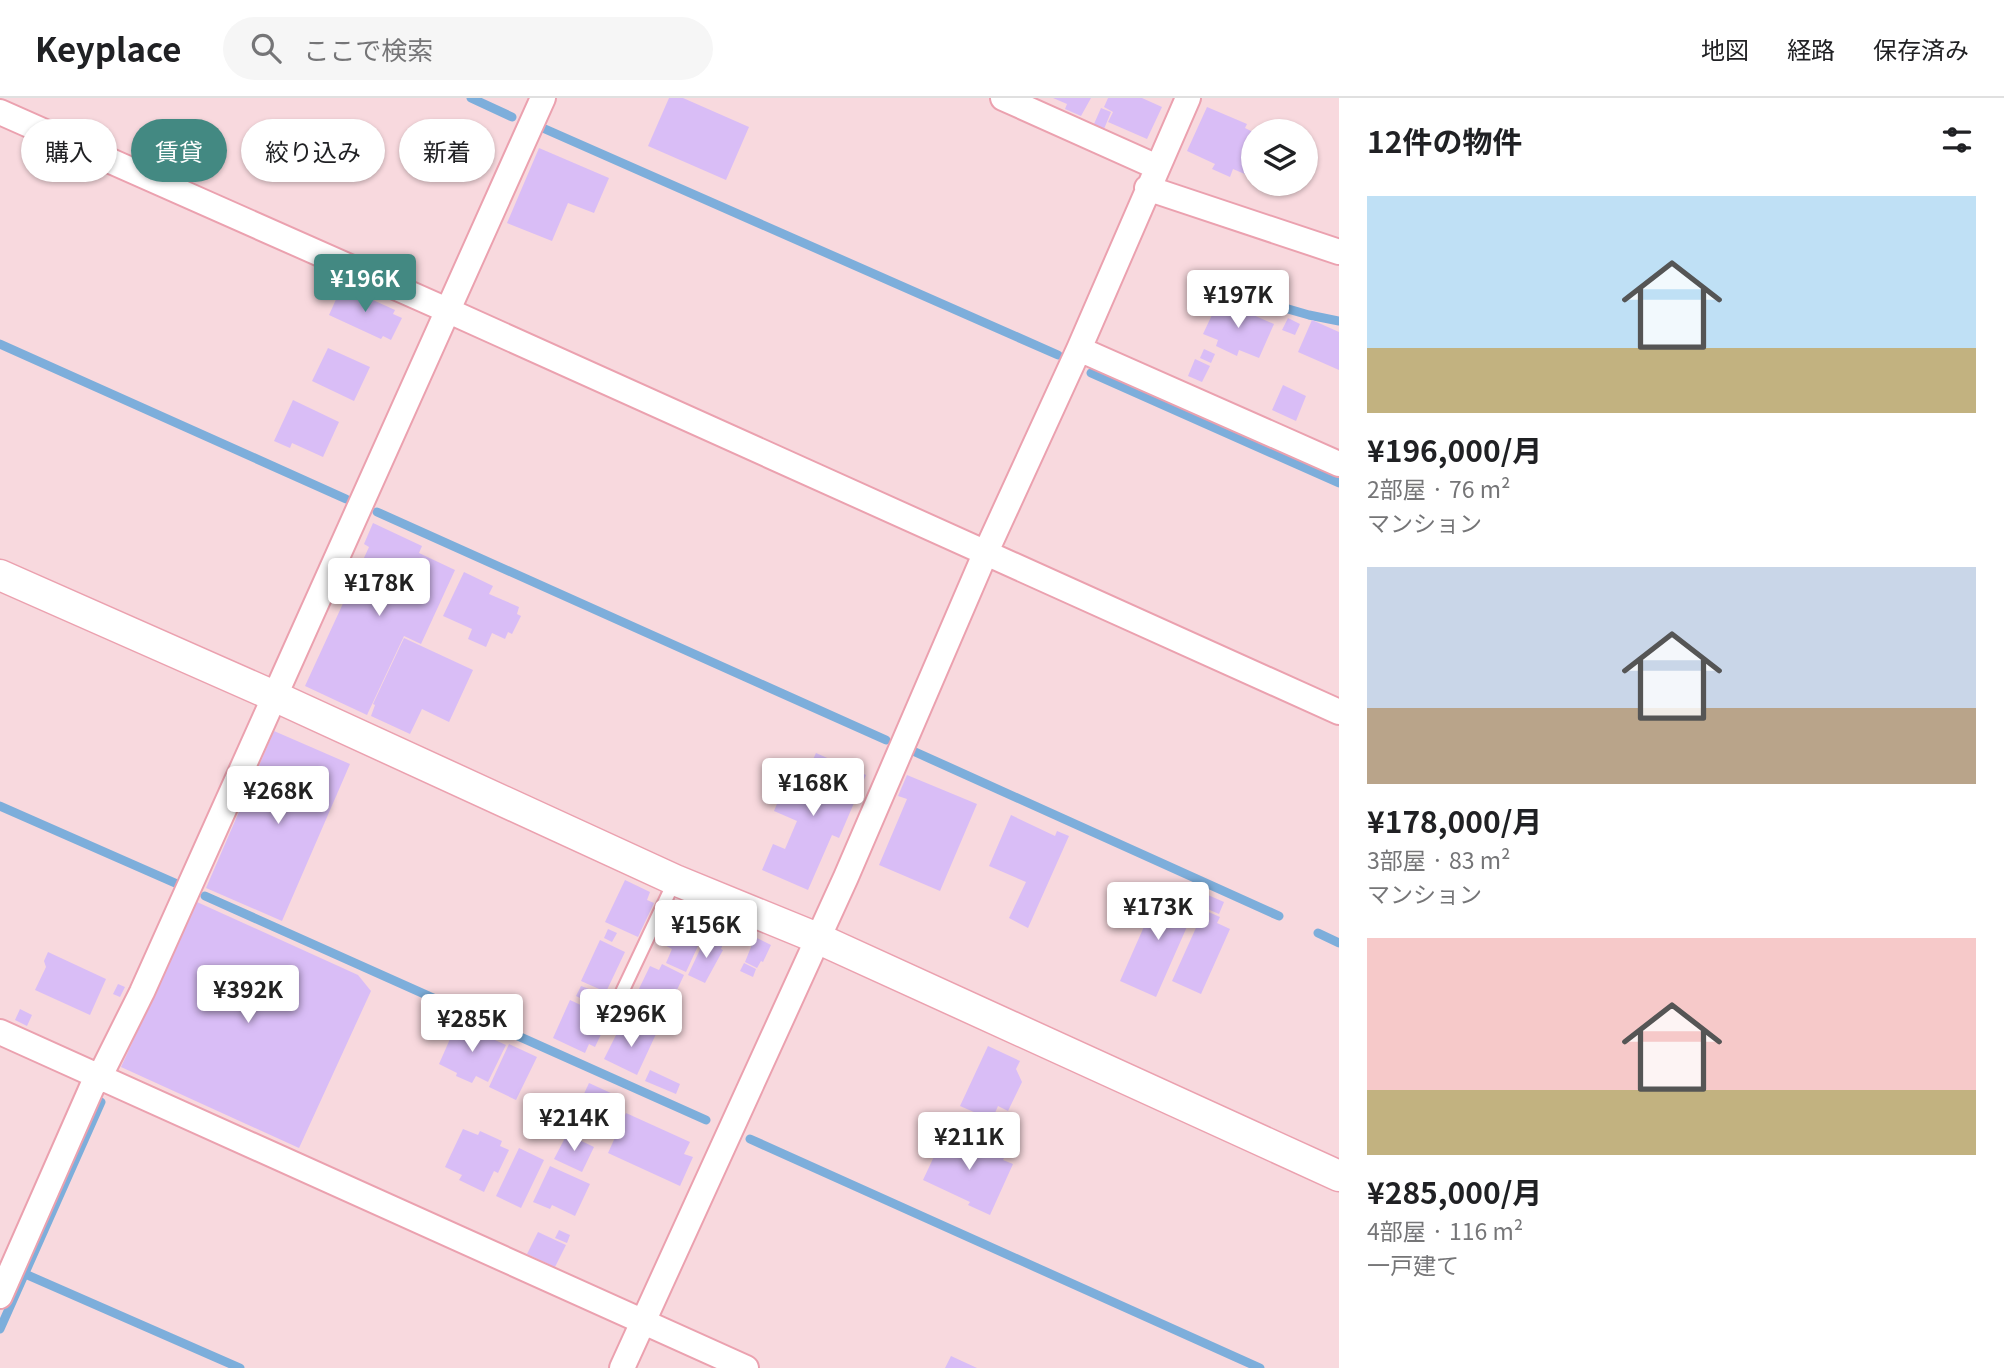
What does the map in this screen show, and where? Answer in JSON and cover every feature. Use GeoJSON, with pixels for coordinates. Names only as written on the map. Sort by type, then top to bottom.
{"type":"FeatureCollection","features":[{"type":"Feature","properties":{"kind":"street"},"geometry":{"type":"LineString","coordinates":[[0,1296],[92,1087],[142,992],[543,98]]}},
{"type":"Feature","properties":{"kind":"street"},"geometry":{"type":"LineString","coordinates":[[1003,98],[1152,177],[1339,252]]}},
{"type":"Feature","properties":{"kind":"street"},"geometry":{"type":"LineString","coordinates":[[622,1368],[846,877],[985,554],[1079,349],[1188,98]]}},
{"type":"Feature","properties":{"kind":"street"},"geometry":{"type":"LineString","coordinates":[[0,112],[1339,712]]}},
{"type":"Feature","properties":{"kind":"street"},"geometry":{"type":"LineString","coordinates":[[1079,349],[1339,464]]}},
{"type":"Feature","properties":{"kind":"street"},"geometry":{"type":"LineString","coordinates":[[0,575],[274,696],[675,880],[817,938],[1339,1176]]}},
{"type":"Feature","properties":{"kind":"street"},"geometry":{"type":"LineString","coordinates":[[0,1032],[746,1368]]}},
{"type":"Feature","properties":{"kind":"lane"},"geometry":{"type":"LineString","coordinates":[[614,1009],[675,880]]}},
{"type":"Feature","properties":{"kind":"building"},"geometry":{"type":"Polygon","coordinates":[[[669,98],[683,98],[749,127],[726,180],[648,146],[669,98]]]}},
{"type":"Feature","properties":{"kind":"building"},"geometry":{"type":"Polygon","coordinates":[[[1053,98],[1091,98],[1081,116],[1065,109],[1067,104],[1053,98]]]}},
{"type":"Feature","properties":{"kind":"building"},"geometry":{"type":"Polygon","coordinates":[[[1108,98],[1142,98],[1162,107],[1147,139],[1108,122],[1113,112],[1104,107],[1108,98]]]}},
{"type":"Feature","properties":{"kind":"building"},"geometry":{"type":"Polygon","coordinates":[[[1207,107],[1241,121],[1241,172],[1233,169],[1230,177],[1212,169],[1215,164],[1187,151],[1207,107]]]}},
{"type":"Feature","properties":{"kind":"building"},"geometry":{"type":"Polygon","coordinates":[[[1101,108],[1111,112],[1104,129],[1094,124],[1101,108]]]}},
{"type":"Feature","properties":{"kind":"building"},"geometry":{"type":"Polygon","coordinates":[[[539,148],[609,178],[594,213],[568,203],[552,241],[507,223],[539,148]]]}},
{"type":"Feature","properties":{"kind":"building"},"geometry":{"type":"Polygon","coordinates":[[[342,286],[395,310],[393,314],[402,318],[391,340],[383,336],[381,339],[329,315],[342,286]]]}},
{"type":"Feature","properties":{"kind":"building"},"geometry":{"type":"Polygon","coordinates":[[[1219,300],[1274,324],[1259,358],[1239,350],[1237,356],[1216,346],[1218,340],[1203,334],[1219,300]]]}},
{"type":"Feature","properties":{"kind":"building"},"geometry":{"type":"Polygon","coordinates":[[[1288,318],[1300,324],[1295,335],[1282,330],[1288,318]]]}},
{"type":"Feature","properties":{"kind":"building"},"geometry":{"type":"Polygon","coordinates":[[[1312,320],[1339,332],[1339,370],[1298,352],[1312,320]]]}},
{"type":"Feature","properties":{"kind":"building"},"geometry":{"type":"Polygon","coordinates":[[[328,348],[370,367],[354,401],[312,381],[328,348]]]}},
{"type":"Feature","properties":{"kind":"building"},"geometry":{"type":"Polygon","coordinates":[[[1204,349],[1215,354],[1211,363],[1200,358],[1204,349]]]}},
{"type":"Feature","properties":{"kind":"building"},"geometry":{"type":"Polygon","coordinates":[[[1195,359],[1210,366],[1202,382],[1188,376],[1195,359]]]}},
{"type":"Feature","properties":{"kind":"building"},"geometry":{"type":"Polygon","coordinates":[[[1283,385],[1306,396],[1296,421],[1272,410],[1283,385]]]}},
{"type":"Feature","properties":{"kind":"building"},"geometry":{"type":"Polygon","coordinates":[[[293,400],[339,422],[323,457],[292,443],[290,448],[274,441],[293,400]]]}},
{"type":"Feature","properties":{"kind":"building"},"geometry":{"type":"Polygon","coordinates":[[[373,523],[422,546],[419,553],[455,570],[421,644],[404,636],[367,715],[305,686],[369,547],[364,544],[373,523]]]}},
{"type":"Feature","properties":{"kind":"building"},"geometry":{"type":"Polygon","coordinates":[[[464,572],[493,586],[489,594],[519,607],[517,614],[521,616],[512,634],[508,632],[505,639],[492,633],[486,647],[468,639],[472,629],[443,616],[464,572]]]}},
{"type":"Feature","properties":{"kind":"building"},"geometry":{"type":"Polygon","coordinates":[[[404,638],[473,670],[449,722],[422,709],[410,734],[371,716],[375,705],[373,704],[404,638]]]}},
{"type":"Feature","properties":{"kind":"building"},"geometry":{"type":"Polygon","coordinates":[[[274,731],[350,764],[282,921],[206,888],[274,731]]]}},
{"type":"Feature","properties":{"kind":"building"},"geometry":{"type":"Polygon","coordinates":[[[816,753],[866,775],[839,838],[832,835],[808,890],[762,870],[773,844],[785,849],[797,821],[774,811],[789,775],[803,781],[816,753]]]}},
{"type":"Feature","properties":{"kind":"building"},"geometry":{"type":"Polygon","coordinates":[[[907,775],[977,804],[940,891],[879,865],[907,799],[898,796],[907,775]]]}},
{"type":"Feature","properties":{"kind":"building"},"geometry":{"type":"Polygon","coordinates":[[[1011,815],[1055,836],[1057,831],[1069,836],[1028,928],[1009,918],[1026,882],[989,866],[1011,815]]]}},
{"type":"Feature","properties":{"kind":"building"},"geometry":{"type":"Polygon","coordinates":[[[625,880],[650,892],[647,900],[654,903],[638,937],[605,922],[625,880]]]}},
{"type":"Feature","properties":{"kind":"building"},"geometry":{"type":"Polygon","coordinates":[[[1161,888],[1197,904],[1156,997],[1120,981],[1161,888]]]}},
{"type":"Feature","properties":{"kind":"building"},"geometry":{"type":"Polygon","coordinates":[[[1208,895],[1224,902],[1219,914],[1203,907],[1208,895]]]}},
{"type":"Feature","properties":{"kind":"building"},"geometry":{"type":"Polygon","coordinates":[[[197,902],[358,975],[371,991],[299,1148],[121,1067],[197,902]]]}},
{"type":"Feature","properties":{"kind":"building"},"geometry":{"type":"Polygon","coordinates":[[[679,905],[709,922],[686,972],[666,963],[672,949],[659,942],[679,905]]]}},
{"type":"Feature","properties":{"kind":"building"},"geometry":{"type":"Polygon","coordinates":[[[1204,910],[1220,917],[1217,923],[1230,929],[1201,994],[1172,981],[1204,910]]]}},
{"type":"Feature","properties":{"kind":"building"},"geometry":{"type":"Polygon","coordinates":[[[608,929],[617,933],[612,942],[604,938],[608,929]]]}},
{"type":"Feature","properties":{"kind":"building"},"geometry":{"type":"Polygon","coordinates":[[[755,937],[771,945],[757,968],[745,962],[755,937]]]}},
{"type":"Feature","properties":{"kind":"building"},"geometry":{"type":"Polygon","coordinates":[[[710,938],[723,944],[723,950],[705,983],[688,975],[704,941],[708,942],[710,938]]]}},
{"type":"Feature","properties":{"kind":"building"},"geometry":{"type":"Polygon","coordinates":[[[600,940],[625,952],[606,992],[581,981],[600,940]]]}},
{"type":"Feature","properties":{"kind":"building"},"geometry":{"type":"Polygon","coordinates":[[[48,952],[106,979],[90,1015],[35,990],[46,967],[44,961],[48,952]]]}},
{"type":"Feature","properties":{"kind":"building"},"geometry":{"type":"Polygon","coordinates":[[[744,963],[756,969],[753,977],[740,971],[744,963]]]}},
{"type":"Feature","properties":{"kind":"building"},"geometry":{"type":"Polygon","coordinates":[[[662,964],[684,975],[668,1009],[636,995],[650,966],[659,970],[662,964]]]}},
{"type":"Feature","properties":{"kind":"building"},"geometry":{"type":"Polygon","coordinates":[[[118,984],[125,987],[120,997],[113,994],[118,984]]]}},
{"type":"Feature","properties":{"kind":"building"},"geometry":{"type":"Polygon","coordinates":[[[581,986],[589,989],[584,1000],[576,996],[581,986]]]}},
{"type":"Feature","properties":{"kind":"building"},"geometry":{"type":"Polygon","coordinates":[[[570,1000],[602,1015],[597,1025],[604,1028],[595,1047],[589,1044],[585,1053],[553,1038],[570,1000]]]}},
{"type":"Feature","properties":{"kind":"building"},"geometry":{"type":"Polygon","coordinates":[[[20,1009],[32,1015],[27,1026],[15,1020],[20,1009]]]}},
{"type":"Feature","properties":{"kind":"building"},"geometry":{"type":"Polygon","coordinates":[[[654,1011],[664,1016],[660,1025],[650,1020],[654,1011]]]}},
{"type":"Feature","properties":{"kind":"building"},"geometry":{"type":"Polygon","coordinates":[[[457,1023],[506,1045],[488,1082],[476,1076],[472,1083],[439,1064],[457,1023]]]}},
{"type":"Feature","properties":{"kind":"building"},"geometry":{"type":"Polygon","coordinates":[[[635,1023],[656,1034],[637,1075],[604,1059],[618,1031],[629,1035],[635,1023]]]}},
{"type":"Feature","properties":{"kind":"building"},"geometry":{"type":"Polygon","coordinates":[[[509,1044],[537,1057],[516,1100],[489,1087],[509,1044]]]}},
{"type":"Feature","properties":{"kind":"building"},"geometry":{"type":"Polygon","coordinates":[[[988,1046],[1020,1061],[1016,1069],[1022,1082],[1008,1111],[998,1106],[992,1120],[960,1106],[988,1046]]]}},
{"type":"Feature","properties":{"kind":"building"},"geometry":{"type":"Polygon","coordinates":[[[650,1070],[680,1084],[676,1094],[645,1081],[650,1070]]]}},
{"type":"Feature","properties":{"kind":"building"},"geometry":{"type":"Polygon","coordinates":[[[589,1083],[613,1094],[600,1122],[576,1111],[589,1083]]]}},
{"type":"Feature","properties":{"kind":"building"},"geometry":{"type":"Polygon","coordinates":[[[626,1113],[690,1142],[684,1154],[693,1157],[680,1186],[608,1153],[626,1113]]]}},
{"type":"Feature","properties":{"kind":"building"},"geometry":{"type":"Polygon","coordinates":[[[463,1129],[478,1135],[480,1131],[502,1141],[500,1146],[509,1150],[498,1173],[494,1171],[484,1192],[459,1180],[462,1175],[445,1167],[463,1129]]]}},
{"type":"Feature","properties":{"kind":"building"},"geometry":{"type":"Polygon","coordinates":[[[945,1133],[964,1142],[965,1138],[1005,1156],[1003,1160],[1013,1164],[990,1215],[968,1205],[970,1202],[923,1180],[945,1133]]]}},
{"type":"Feature","properties":{"kind":"building"},"geometry":{"type":"Polygon","coordinates":[[[567,1134],[594,1147],[582,1172],[554,1159],[567,1134]]]}},
{"type":"Feature","properties":{"kind":"building"},"geometry":{"type":"Polygon","coordinates":[[[519,1148],[544,1160],[521,1208],[496,1196],[519,1148]]]}},
{"type":"Feature","properties":{"kind":"building"},"geometry":{"type":"Polygon","coordinates":[[[550,1166],[590,1184],[575,1216],[552,1205],[550,1209],[533,1202],[550,1166]]]}},
{"type":"Feature","properties":{"kind":"building"},"geometry":{"type":"Polygon","coordinates":[[[559,1230],[570,1235],[567,1243],[555,1238],[559,1230]]]}},
{"type":"Feature","properties":{"kind":"building"},"geometry":{"type":"Polygon","coordinates":[[[538,1232],[566,1245],[555,1267],[527,1254],[538,1232]]]}},
{"type":"Feature","properties":{"kind":"building"},"geometry":{"type":"Polygon","coordinates":[[[951,1356],[977,1368],[945,1368],[951,1356]]]}},
{"type":"Feature","properties":{"kind":"waterway"},"geometry":{"type":"LineString","coordinates":[[471,98],[512,117]]}},
{"type":"Feature","properties":{"kind":"waterway"},"geometry":{"type":"LineString","coordinates":[[545,129],[1058,355]]}},
{"type":"Feature","properties":{"kind":"waterway"},"geometry":{"type":"LineString","coordinates":[[1222,290],[1339,321]]}},
{"type":"Feature","properties":{"kind":"waterway"},"geometry":{"type":"LineString","coordinates":[[0,344],[346,499]]}},
{"type":"Feature","properties":{"kind":"waterway"},"geometry":{"type":"LineString","coordinates":[[1091,373],[1339,483]]}},
{"type":"Feature","properties":{"kind":"waterway"},"geometry":{"type":"LineString","coordinates":[[377,512],[886,740]]}},
{"type":"Feature","properties":{"kind":"waterway"},"geometry":{"type":"LineString","coordinates":[[913,751],[1279,916]]}},
{"type":"Feature","properties":{"kind":"waterway"},"geometry":{"type":"LineString","coordinates":[[0,806],[175,883]]}},
{"type":"Feature","properties":{"kind":"waterway"},"geometry":{"type":"LineString","coordinates":[[205,896],[706,1120]]}},
{"type":"Feature","properties":{"kind":"waterway"},"geometry":{"type":"LineString","coordinates":[[1318,933],[1339,943]]}},
{"type":"Feature","properties":{"kind":"waterway"},"geometry":{"type":"LineString","coordinates":[[0,1329],[101,1102]]}},
{"type":"Feature","properties":{"kind":"waterway"},"geometry":{"type":"LineString","coordinates":[[750,1139],[1260,1368]]}},
{"type":"Feature","properties":{"kind":"waterway"},"geometry":{"type":"LineString","coordinates":[[25,1274],[240,1368]]}}]}
